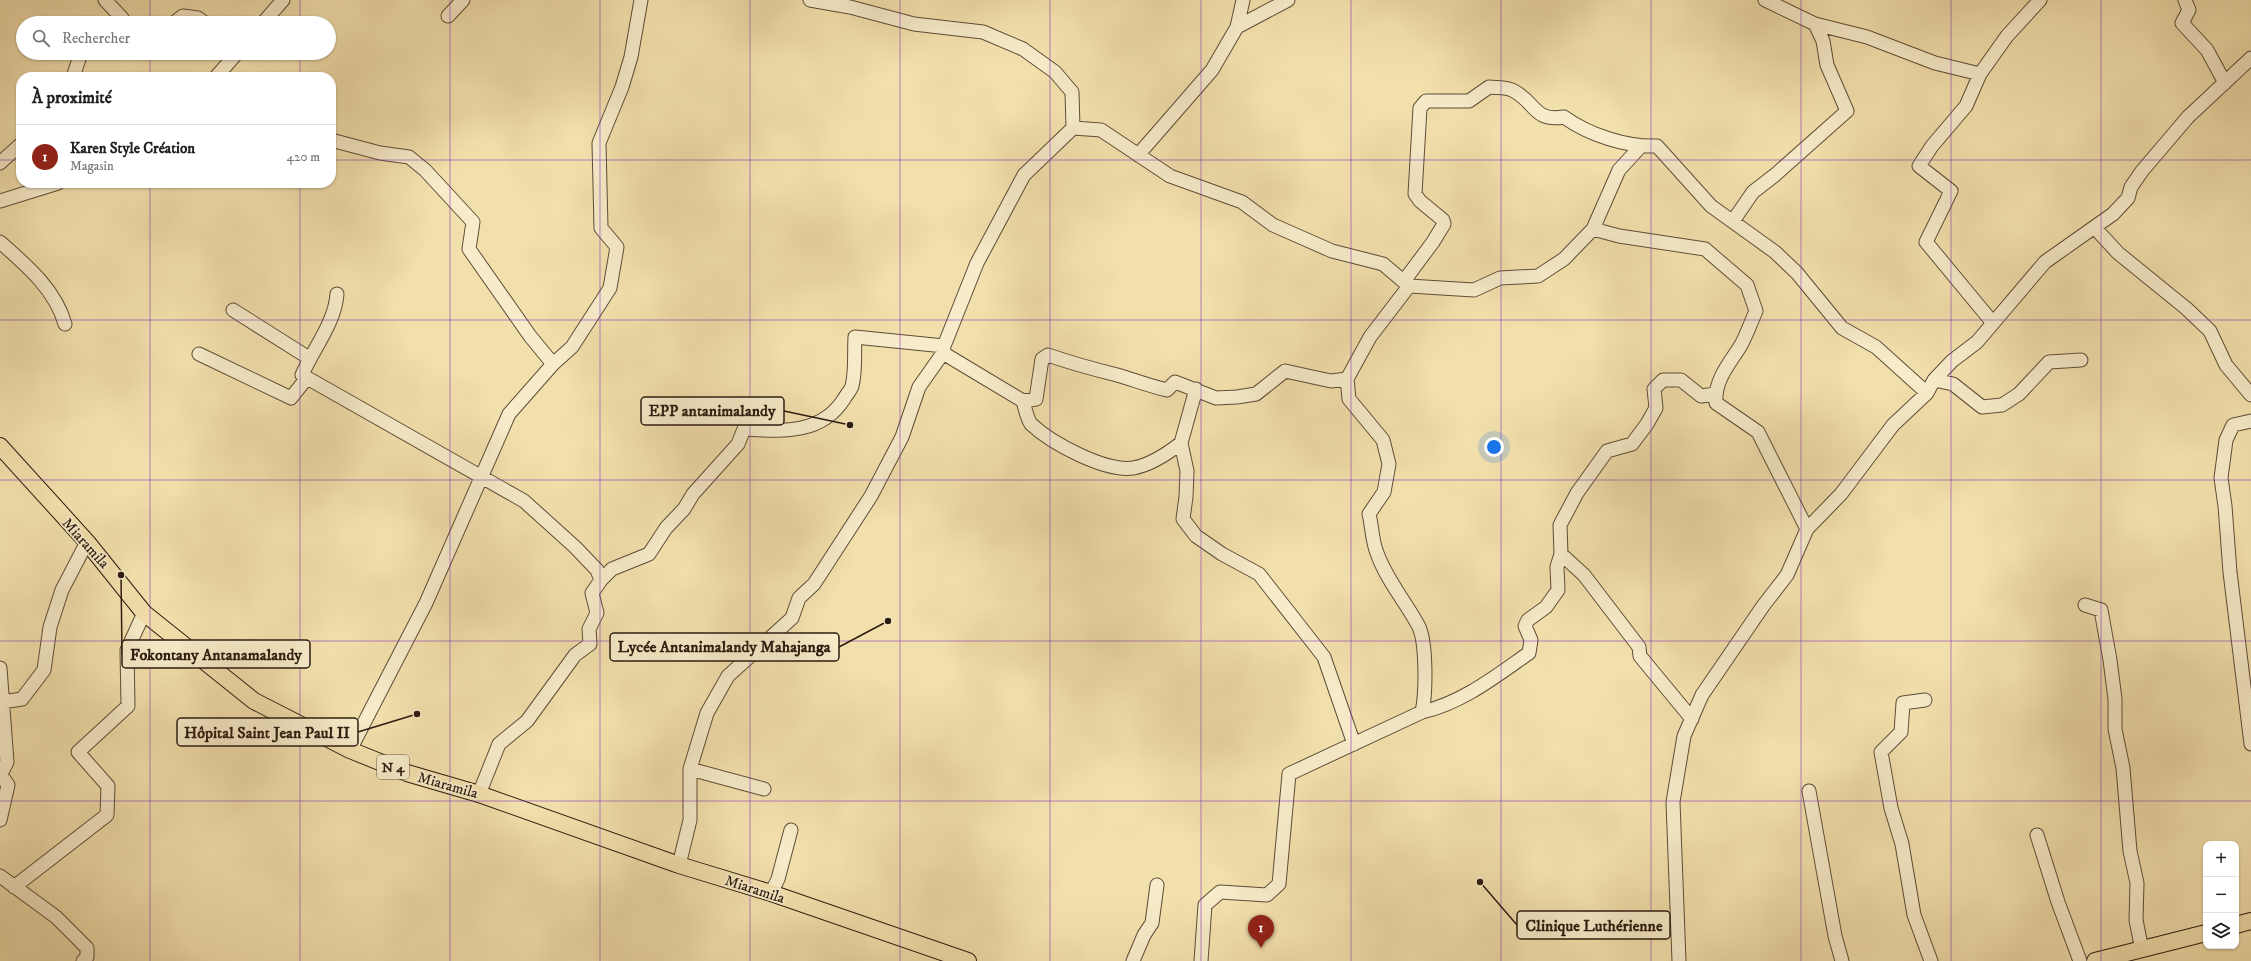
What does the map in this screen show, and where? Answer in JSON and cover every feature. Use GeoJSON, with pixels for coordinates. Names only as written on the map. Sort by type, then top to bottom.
{"type":"FeatureCollection","features":[{"type":"Feature","properties":{"kind":"main road","name":"Miaramila"},"geometry":{"type":"LineString","coordinates":[[1,452],[87,542],[144,613],[254,701],[350,750],[407,773],[480,794],[679,865],[771,893],[968,961]]}},
{"type":"Feature","properties":{"kind":"main road"},"geometry":{"type":"LineString","coordinates":[[2239,924],[2251,921]]}},
{"type":"Feature","properties":{"kind":"main road"},"geometry":{"type":"LineString","coordinates":[[2095,961],[2134,954],[2203,934]]}},
{"type":"Feature","properties":{"kind":"street"},"geometry":{"type":"LineString","coordinates":[[105,0],[118,16]]}},
{"type":"Feature","properties":{"kind":"street"},"geometry":{"type":"LineString","coordinates":[[269,16],[283,0]]}},
{"type":"Feature","properties":{"kind":"street"},"geometry":{"type":"LineString","coordinates":[[448,16],[463,0]]}},
{"type":"Feature","properties":{"kind":"street"},"geometry":{"type":"LineString","coordinates":[[350,750],[426,603],[509,414],[553,364],[572,347],[610,288],[616,247],[601,228],[598,143],[627,72],[641,0]]}},
{"type":"Feature","properties":{"kind":"street"},"geometry":{"type":"LineString","coordinates":[[679,865],[690,820],[690,769],[707,713],[728,676],[792,618],[799,598],[814,584],[871,496],[902,437],[919,387],[944,350],[977,263],[1024,175],[1073,128],[1072,92],[1055,72],[1023,49],[983,32],[914,24],[850,7],[810,0]]}},
{"type":"Feature","properties":{"kind":"street"},"geometry":{"type":"LineString","coordinates":[[1138,155],[1212,70],[1237,27],[1243,0]]}},
{"type":"Feature","properties":{"kind":"street"},"geometry":{"type":"LineString","coordinates":[[1237,27],[1288,0]]}},
{"type":"Feature","properties":{"kind":"street"},"geometry":{"type":"LineString","coordinates":[[1765,0],[1815,24],[1867,37],[1935,63],[1980,74]]}},
{"type":"Feature","properties":{"kind":"street"},"geometry":{"type":"LineString","coordinates":[[1993,323],[1926,242],[1951,191],[1919,166],[1932,146],[1966,106],[1980,74],[2007,36],[2040,0]]}},
{"type":"Feature","properties":{"kind":"street"},"geometry":{"type":"LineString","coordinates":[[2184,0],[2189,10],[2182,22],[2207,50],[2225,83]]}},
{"type":"Feature","properties":{"kind":"street"},"geometry":{"type":"LineString","coordinates":[[1733,221],[1753,192],[1775,175],[1847,111],[1827,66],[1823,41],[1815,24]]}},
{"type":"Feature","properties":{"kind":"street"},"geometry":{"type":"LineString","coordinates":[[1679,961],[1673,802],[1684,736],[1702,695],[1762,606],[1787,575],[1807,529],[1841,494],[1893,425],[1927,393],[1934,380],[1952,361],[1977,342],[2046,262],[2113,214],[2128,198],[2131,187],[2142,170],[2188,117],[2251,58]]}},
{"type":"Feature","properties":{"kind":"street"},"geometry":{"type":"LineString","coordinates":[[74,72],[78,60]]}},
{"type":"Feature","properties":{"kind":"street"},"geometry":{"type":"LineString","coordinates":[[220,72],[231,60]]}},
{"type":"Feature","properties":{"kind":"street"},"geometry":{"type":"LineString","coordinates":[[1422,712],[1425,699],[1426,668],[1419,626],[1398,595],[1376,553],[1369,514],[1384,492],[1389,464],[1383,440],[1349,399],[1347,379],[1370,337],[1407,284],[1444,224],[1443,220],[1420,201],[1415,194],[1420,108],[1426,101],[1469,101],[1489,87],[1513,90],[1538,113],[1550,119],[1564,117],[1577,126],[1626,144],[1657,146],[1711,206],[1775,252],[1797,273],[1842,328],[1876,347],[1927,393]]}},
{"type":"Feature","properties":{"kind":"street"},"geometry":{"type":"LineString","coordinates":[[1073,128],[1101,130],[1170,176],[1242,202],[1272,225],[1332,251],[1383,264],[1407,284],[1474,290],[1500,278],[1538,276],[1564,259],[1593,229],[1619,170],[1642,146]]}},
{"type":"Feature","properties":{"kind":"street"},"geometry":{"type":"LineString","coordinates":[[336,141],[380,153],[409,157],[425,170],[473,222],[469,249],[530,336],[553,364]]}},
{"type":"Feature","properties":{"kind":"street"},"geometry":{"type":"LineString","coordinates":[[0,163],[16,149]]}},
{"type":"Feature","properties":{"kind":"street"},"geometry":{"type":"LineString","coordinates":[[0,201],[42,188]]}},
{"type":"Feature","properties":{"kind":"street"},"geometry":{"type":"LineString","coordinates":[[2095,228],[2118,253],[2188,309],[2210,331],[2226,365],[2251,395]]}},
{"type":"Feature","properties":{"kind":"street"},"geometry":{"type":"LineString","coordinates":[[1593,229],[1618,236],[1705,250],[1746,285],[1756,311],[1741,345],[1726,366],[1715,394],[1716,403],[1758,432],[1807,529]]}},
{"type":"Feature","properties":{"kind":"street"},"geometry":{"type":"LineString","coordinates":[[0,242],[35,274],[46,287],[62,315],[65,324]]}},
{"type":"Feature","properties":{"kind":"street"},"geometry":{"type":"LineString","coordinates":[[337,294],[337,303],[302,375],[306,379],[394,426],[455,463],[482,476],[524,501],[545,518],[597,570],[601,580]]}},
{"type":"Feature","properties":{"kind":"street"},"geometry":{"type":"LineString","coordinates":[[233,310],[310,358]]}},
{"type":"Feature","properties":{"kind":"street"},"geometry":{"type":"LineString","coordinates":[[480,794],[499,744],[527,721],[575,655],[590,644],[589,629],[597,613],[592,593],[601,580],[612,569],[649,554],[666,528],[684,510],[693,494],[738,444],[744,429],[780,431],[805,428],[827,418],[840,405],[852,386],[855,336],[944,350],[1023,401],[1030,423],[1059,443],[1112,467],[1133,468],[1165,456],[1181,443]]}},
{"type":"Feature","properties":{"kind":"street"},"geometry":{"type":"LineString","coordinates":[[200,354],[291,398],[306,379]]}},
{"type":"Feature","properties":{"kind":"street"},"geometry":{"type":"LineString","coordinates":[[1023,401],[1036,399],[1042,358],[1048,355],[1081,367],[1167,390],[1175,382],[1216,398],[1256,394],[1284,371],[1330,381],[1347,379]]}},
{"type":"Feature","properties":{"kind":"street"},"geometry":{"type":"LineString","coordinates":[[1934,380],[1953,384],[1982,407],[2002,405],[2024,390],[2049,362],[2081,360]]}},
{"type":"Feature","properties":{"kind":"street"},"geometry":{"type":"LineString","coordinates":[[1201,961],[1205,905],[1220,892],[1267,895],[1279,884],[1289,774],[1422,712],[1439,708],[1470,694],[1529,653],[1531,640],[1525,626],[1528,620],[1546,607],[1558,590],[1557,567],[1561,554],[1560,525],[1577,493],[1607,450],[1632,444],[1647,424],[1656,408],[1654,389],[1663,380],[1681,380],[1701,396],[1715,394]]}},
{"type":"Feature","properties":{"kind":"street"},"geometry":{"type":"LineString","coordinates":[[1196,389],[1181,443],[1187,471],[1183,519],[1196,536],[1222,554],[1260,574],[1324,657],[1354,744]]}},
{"type":"Feature","properties":{"kind":"street"},"geometry":{"type":"LineString","coordinates":[[2251,421],[2233,425],[2226,440],[2221,478],[2225,506],[2230,572],[2251,744]]}},
{"type":"Feature","properties":{"kind":"street"},"geometry":{"type":"LineString","coordinates":[[2,702],[22,699],[44,670],[50,627],[62,590],[87,542]]}},
{"type":"Feature","properties":{"kind":"street"},"geometry":{"type":"LineString","coordinates":[[1561,554],[1584,574],[1639,647],[1640,656],[1692,719]]}},
{"type":"Feature","properties":{"kind":"street"},"geometry":{"type":"LineString","coordinates":[[2085,605],[2101,610],[2110,660],[2115,699],[2115,729],[2123,768],[2130,851],[2137,883],[2134,954]]}},
{"type":"Feature","properties":{"kind":"street"},"geometry":{"type":"LineString","coordinates":[[14,887],[107,815],[108,786],[78,752],[128,706],[127,650],[144,613]]}},
{"type":"Feature","properties":{"kind":"street"},"geometry":{"type":"LineString","coordinates":[[0,668],[6,762],[1,776],[8,785],[0,820]]}},
{"type":"Feature","properties":{"kind":"street"},"geometry":{"type":"LineString","coordinates":[[1925,700],[1903,703],[1901,732],[1881,752],[1891,808],[1902,844],[1914,915],[1931,961]]}},
{"type":"Feature","properties":{"kind":"street"},"geometry":{"type":"LineString","coordinates":[[690,769],[764,789]]}},
{"type":"Feature","properties":{"kind":"street"},"geometry":{"type":"LineString","coordinates":[[1809,791],[1835,936],[1842,961]]}},
{"type":"Feature","properties":{"kind":"street"},"geometry":{"type":"LineString","coordinates":[[771,893],[778,879],[791,830]]}},
{"type":"Feature","properties":{"kind":"street"},"geometry":{"type":"LineString","coordinates":[[2037,835],[2058,902],[2080,961]]}},
{"type":"Feature","properties":{"kind":"street"},"geometry":{"type":"LineString","coordinates":[[0,876],[56,917],[87,948],[87,957],[83,961]]}},
{"type":"Feature","properties":{"kind":"street"},"geometry":{"type":"LineString","coordinates":[[1133,961],[1152,923],[1157,885]]}},
{"type":"Feature","properties":{"kind":"place","name":"EPP antanimalandy"},"geometry":{"type":"Point","coordinates":[850,425]}},
{"type":"Feature","properties":{"kind":"place","name":"Fokontany Antanamalandy"},"geometry":{"type":"Point","coordinates":[121,575]}},
{"type":"Feature","properties":{"kind":"place","name":"Lycée Antanimalandy Mahajanga"},"geometry":{"type":"Point","coordinates":[888,621]}},
{"type":"Feature","properties":{"kind":"place","name":"Hôpital Saint Jean Paul II"},"geometry":{"type":"Point","coordinates":[417,714]}},
{"type":"Feature","properties":{"kind":"place","name":"Clinique Luthérienne"},"geometry":{"type":"Point","coordinates":[1480,882]}},
{"type":"Feature","properties":{"kind":"place","name":"Karen Style Création"},"geometry":{"type":"Point","coordinates":[1261,948]}}]}
